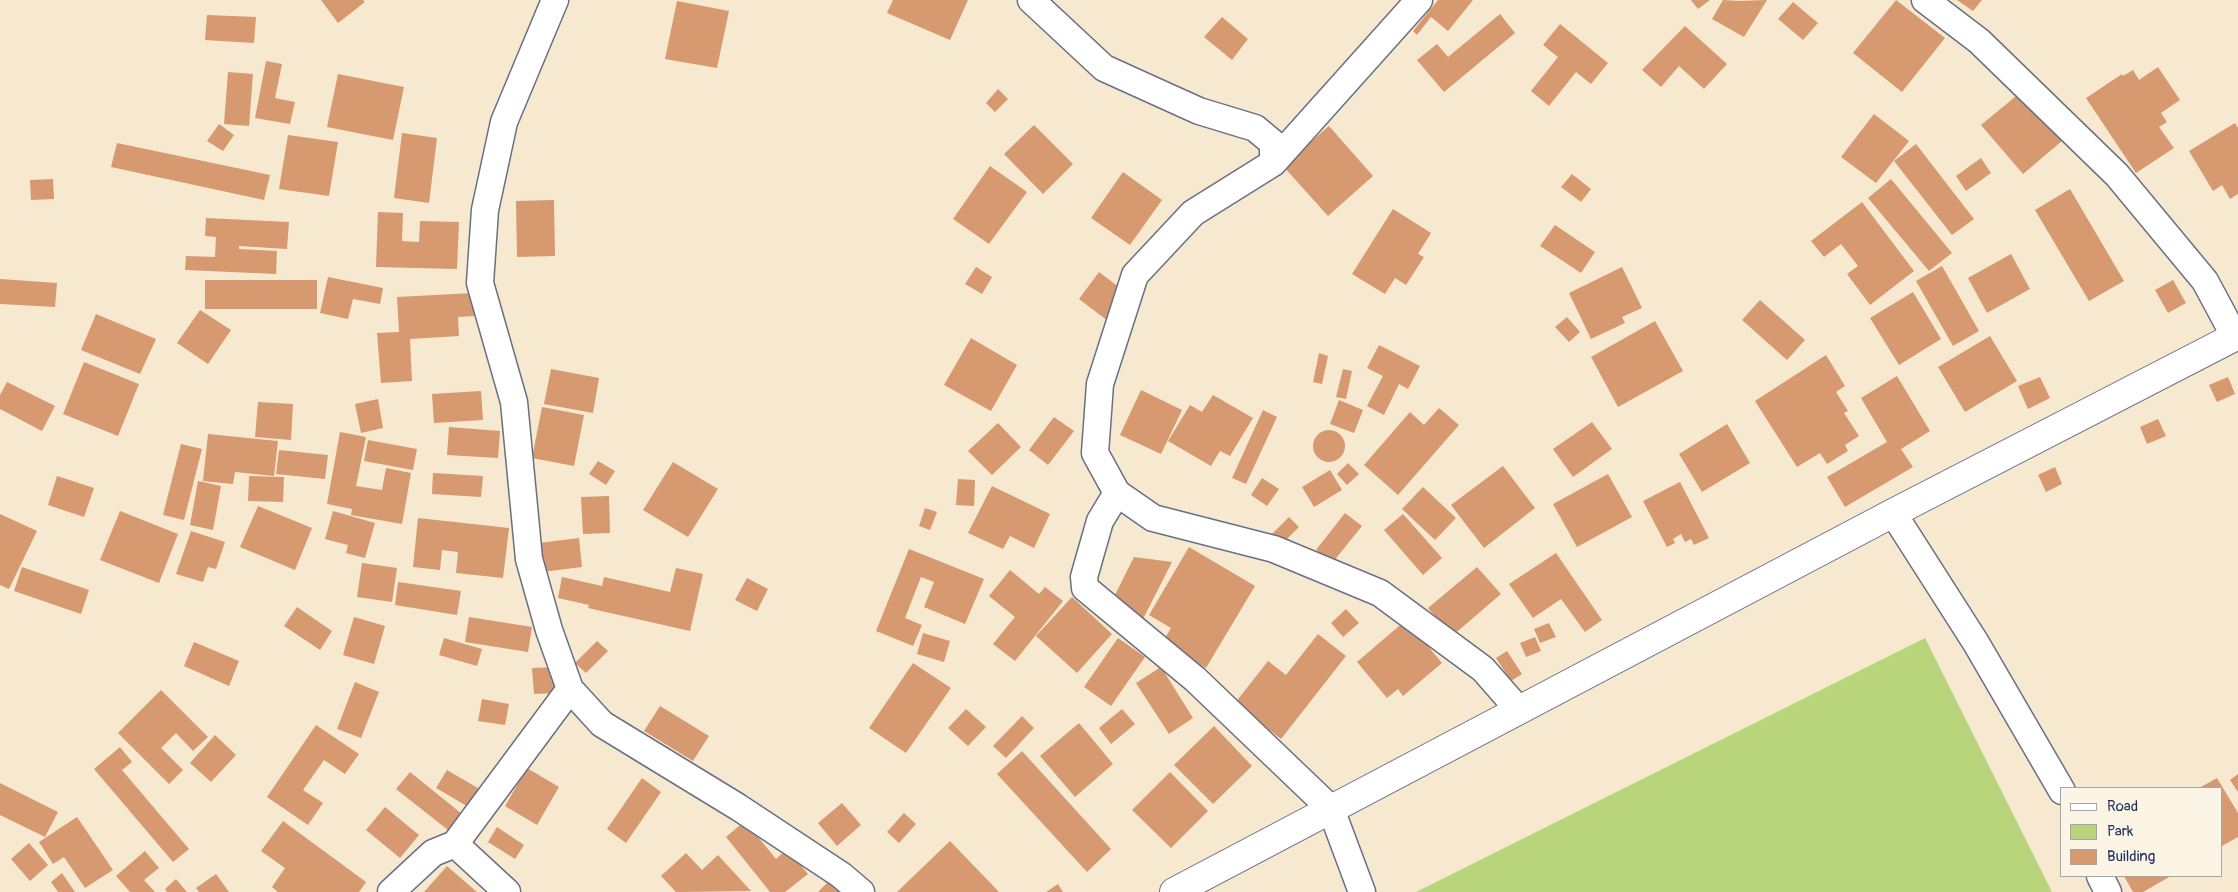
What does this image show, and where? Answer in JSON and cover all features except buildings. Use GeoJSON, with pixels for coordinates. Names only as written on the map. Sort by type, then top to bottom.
{"type":"FeatureCollection","features":[{"type":"Feature","properties":{"kind":"main road"},"geometry":{"type":"LineString","coordinates":[[1174,892],[1208,884],[1331,808],[1893,513],[2237,336]]}},
{"type":"Feature","properties":{"kind":"street"},"geometry":{"type":"LineString","coordinates":[[555,0],[504,122],[484,210],[480,283],[514,402],[529,559],[549,630],[570,689],[602,724],[738,807],[841,875],[861,892]]}},
{"type":"Feature","properties":{"kind":"street"},"geometry":{"type":"LineString","coordinates":[[1031,0],[1104,68],[1199,111],[1255,128],[1272,143],[1273,163]]}},
{"type":"Feature","properties":{"kind":"street"},"geometry":{"type":"LineString","coordinates":[[1419,0],[1273,163],[1193,213],[1134,275],[1100,384],[1095,453],[1117,492],[1153,518],[1274,549],[1380,593],[1483,668],[1518,709]]}},
{"type":"Feature","properties":{"kind":"street"},"geometry":{"type":"LineString","coordinates":[[1925,0],[1980,41],[2117,175],[2205,281],[2237,336]]}},
{"type":"Feature","properties":{"kind":"street"},"geometry":{"type":"LineString","coordinates":[[1117,492],[1100,521],[1084,577],[1085,588],[1195,679],[1331,808],[1362,892]]}},
{"type":"Feature","properties":{"kind":"street"},"geometry":{"type":"LineString","coordinates":[[1893,513],[1976,643],[2060,788]]}},
{"type":"Feature","properties":{"kind":"street"},"geometry":{"type":"LineString","coordinates":[[391,892],[433,853],[455,844],[570,689]]}},
{"type":"Feature","properties":{"kind":"street"},"geometry":{"type":"LineString","coordinates":[[455,844],[507,892]]}},
{"type":"Feature","properties":{"kind":"street"},"geometry":{"type":"LineString","coordinates":[[2100,877],[2108,892]]}},
{"type":"Feature","properties":{"kind":"green space"},"geometry":{"type":"Polygon","coordinates":[[[1925,638],[2052,892],[1416,892],[1925,638]]]}}]}
